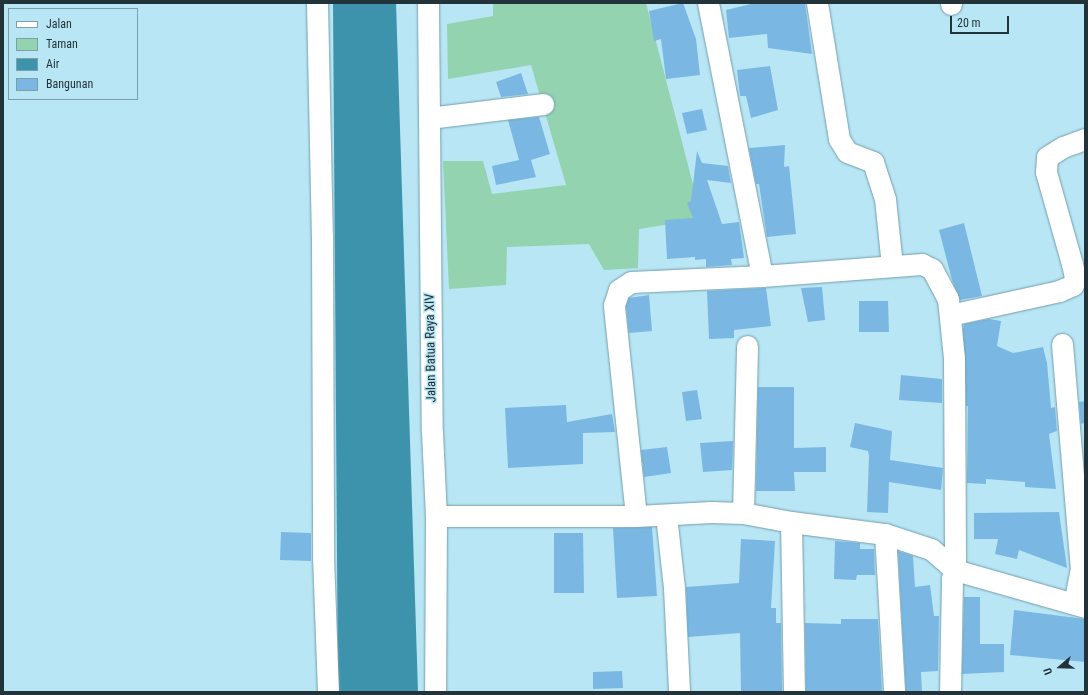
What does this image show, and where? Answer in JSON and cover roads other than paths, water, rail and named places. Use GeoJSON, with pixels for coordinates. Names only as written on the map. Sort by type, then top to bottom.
{"type":"FeatureCollection","features":[{"type":"Feature","properties":{"kind":"street"},"geometry":{"type":"LineString","coordinates":[[317,3],[322,235],[322,556],[328,692]]}},
{"type":"Feature","properties":{"kind":"street","name":"Jalan Batua Raya XIV"},"geometry":{"type":"LineString","coordinates":[[428,3],[432,432],[436,516],[435,692]]}},
{"type":"Feature","properties":{"kind":"street"},"geometry":{"type":"LineString","coordinates":[[708,3],[762,276]]}},
{"type":"Feature","properties":{"kind":"street"},"geometry":{"type":"LineString","coordinates":[[817,3],[839,139],[847,152],[873,162],[885,199],[892,266]]}},
{"type":"Feature","properties":{"kind":"street"},"geometry":{"type":"LineString","coordinates":[[429,118],[543,104]]}},
{"type":"Feature","properties":{"kind":"street"},"geometry":{"type":"LineString","coordinates":[[950,315],[1059,292],[1073,285],[1075,277],[1072,264],[1046,172],[1047,158],[1063,147],[1085,140]]}},
{"type":"Feature","properties":{"kind":"street"},"geometry":{"type":"LineString","coordinates":[[636,516],[614,305],[619,290],[631,282],[762,276],[922,264],[932,269],[948,299],[954,358],[955,570],[952,578],[950,692]]}},
{"type":"Feature","properties":{"kind":"street"},"geometry":{"type":"LineString","coordinates":[[436,516],[636,516],[711,512],[743,513],[791,522],[885,534],[931,549],[955,570],[1079,605],[1081,568],[1062,344]]}},
{"type":"Feature","properties":{"kind":"street"},"geometry":{"type":"LineString","coordinates":[[743,513],[747,346]]}},
{"type":"Feature","properties":{"kind":"street"},"geometry":{"type":"LineString","coordinates":[[666,515],[674,588],[679,692]]}},
{"type":"Feature","properties":{"kind":"street"},"geometry":{"type":"LineString","coordinates":[[791,522],[794,692]]}},
{"type":"Feature","properties":{"kind":"street"},"geometry":{"type":"LineString","coordinates":[[885,534],[894,692]]}},
{"type":"Feature","properties":{"kind":"water"},"geometry":{"type":"Polygon","coordinates":[[[333,3],[396,3],[418,692],[338,692],[333,3]]]}}]}
